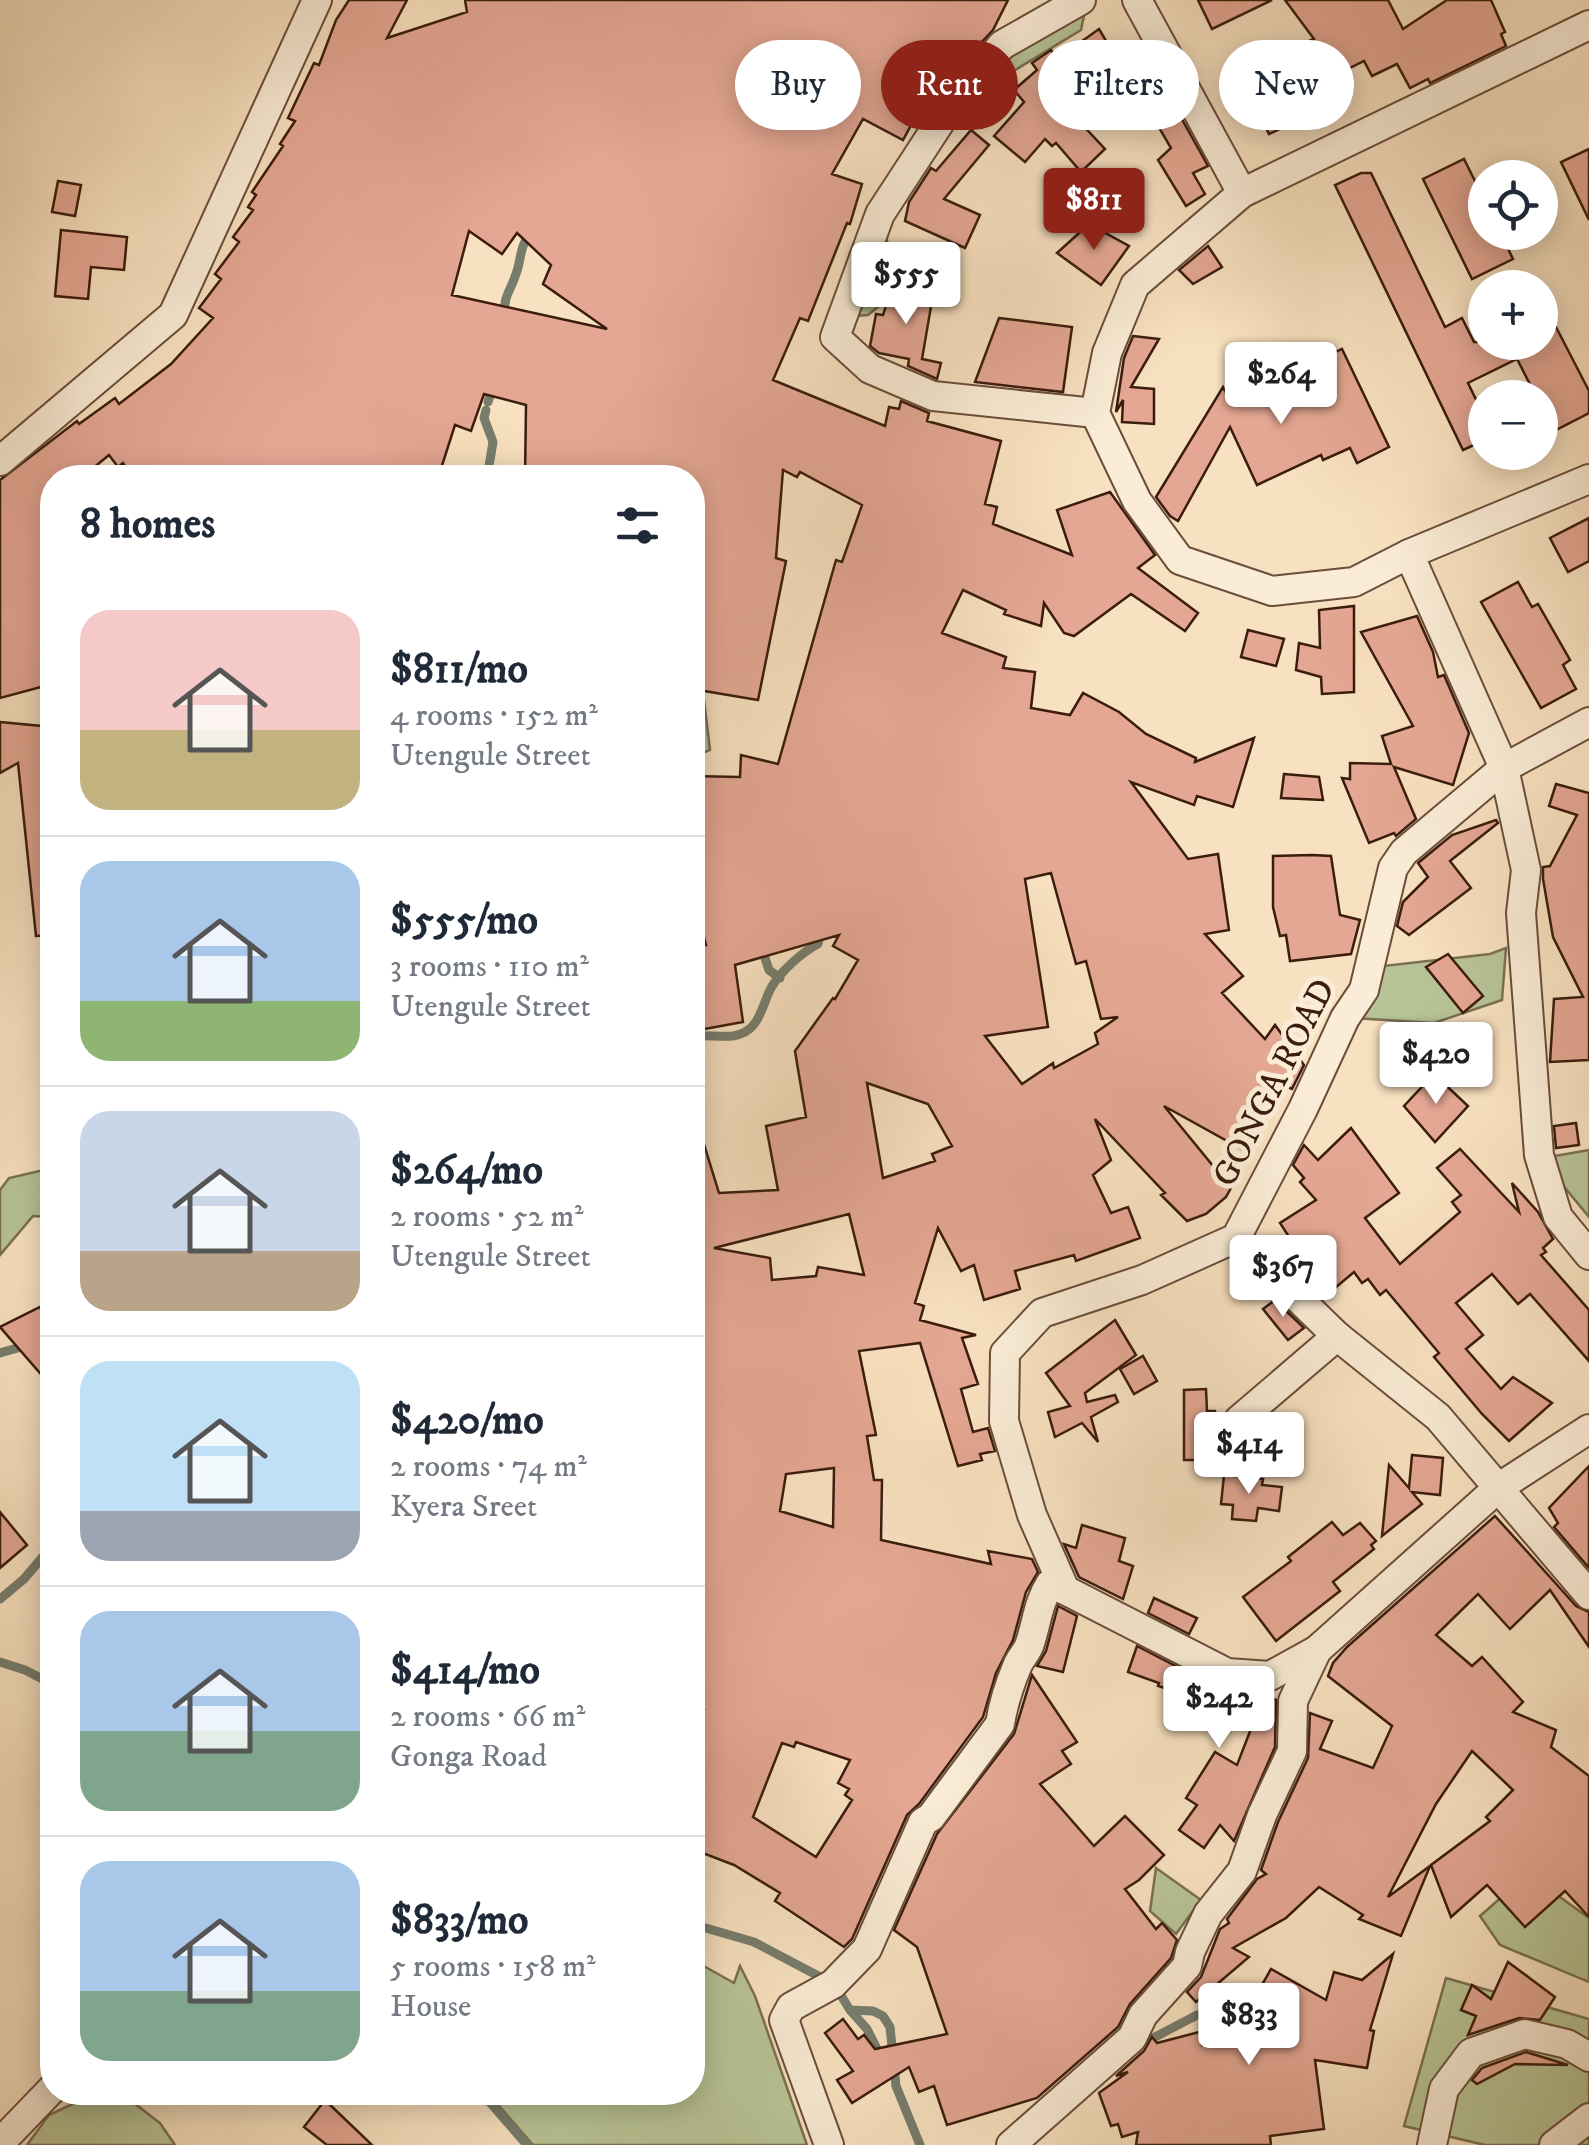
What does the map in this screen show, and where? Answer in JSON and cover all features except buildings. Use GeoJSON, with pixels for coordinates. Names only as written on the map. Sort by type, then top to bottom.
{"type":"FeatureCollection","features":[{"type":"Feature","properties":{"kind":"street"},"geometry":{"type":"LineString","coordinates":[[0,461],[173,315],[316,0]]}},
{"type":"Feature","properties":{"kind":"street"},"geometry":{"type":"LineString","coordinates":[[1081,0],[1002,45],[957,96],[880,214],[836,337],[870,369],[932,396],[1096,413]]}},
{"type":"Feature","properties":{"kind":"street"},"geometry":{"type":"LineString","coordinates":[[1136,0],[1242,193]]}},
{"type":"Feature","properties":{"kind":"street"},"geometry":{"type":"LineString","coordinates":[[1589,25],[1242,193],[1135,285],[1108,354],[1096,413],[1136,501],[1180,560],[1272,590],[1354,582],[1408,554],[1589,478]]}},
{"type":"Feature","properties":{"kind":"street"},"geometry":{"type":"LineString","coordinates":[[1408,554],[1504,768],[1526,870],[1521,913],[1539,1155],[1558,1217],[1589,1255]]}},
{"type":"Feature","properties":{"kind":"street","name":"GONGA ROAD"},"geometry":{"type":"LineString","coordinates":[[1065,1590],[1032,1516],[1004,1421],[1005,1354],[1042,1312],[1142,1280],[1236,1238],[1345,1018],[1364,990],[1393,868],[1404,852],[1504,768],[1589,722]]}},
{"type":"Feature","properties":{"kind":"street"},"geometry":{"type":"LineString","coordinates":[[1236,1238],[1337,1336],[1438,1417],[1589,1595]]}},
{"type":"Feature","properties":{"kind":"street"},"geometry":{"type":"LineString","coordinates":[[1239,1420],[1337,1336]]}},
{"type":"Feature","properties":{"kind":"street"},"geometry":{"type":"LineString","coordinates":[[829,2145],[784,2020],[785,2013],[800,2000],[833,1984],[866,1950],[924,1822],[931,1818],[1000,1724],[1020,1660],[1030,1647],[1038,1605],[1050,1584],[1228,1673],[1270,1676],[1317,1650],[1498,1488],[1589,1429]]}},
{"type":"Feature","properties":{"kind":"street"},"geometry":{"type":"LineString","coordinates":[[1011,2145],[1132,2038],[1143,2015],[1187,1966],[1208,1914],[1242,1871],[1292,1751],[1292,1702],[1317,1650]]}},
{"type":"Feature","properties":{"kind":"street"},"geometry":{"type":"LineString","coordinates":[[1432,2145],[1444,2090],[1471,2053],[1525,2034],[1568,2044],[1589,2057]]}},
{"type":"Feature","properties":{"kind":"street"},"geometry":{"type":"LineString","coordinates":[[0,2142],[40,2101]]}},
{"type":"Feature","properties":{"kind":"street"},"geometry":{"type":"LineString","coordinates":[[1554,2145],[1589,2118]]}},
{"type":"Feature","properties":{"kind":"green space"},"geometry":{"type":"Polygon","coordinates":[[[1085,11],[1081,30],[1065,40],[1038,40],[1038,56],[1018,68],[1018,48],[1085,11]]]}},
{"type":"Feature","properties":{"kind":"green space"},"geometry":{"type":"Polygon","coordinates":[[[878,236],[887,239],[888,257],[923,271],[868,315],[854,316],[878,236]]]}},
{"type":"Feature","properties":{"kind":"green space"},"geometry":{"type":"Polygon","coordinates":[[[705,708],[710,750],[705,752],[705,708]]]}},
{"type":"Feature","properties":{"kind":"green space"},"geometry":{"type":"Polygon","coordinates":[[[1506,948],[1502,1000],[1434,1023],[1354,1018],[1356,969],[1490,954],[1506,948]]]}},
{"type":"Feature","properties":{"kind":"green space"},"geometry":{"type":"Polygon","coordinates":[[[1589,1150],[1589,1217],[1557,1178],[1549,1157],[1589,1150]]]}},
{"type":"Feature","properties":{"kind":"green space"},"geometry":{"type":"Polygon","coordinates":[[[40,1171],[40,1216],[33,1216],[0,1255],[0,1190],[9,1178],[40,1171]]]}},
{"type":"Feature","properties":{"kind":"green space"},"geometry":{"type":"Polygon","coordinates":[[[1156,1868],[1201,1900],[1176,1934],[1150,1911],[1156,1868]]]}},
{"type":"Feature","properties":{"kind":"green space"},"geometry":{"type":"Polygon","coordinates":[[[1528,1874],[1589,1918],[1589,1982],[1500,1945],[1480,1916],[1528,1874]]]}},
{"type":"Feature","properties":{"kind":"green space"},"geometry":{"type":"Polygon","coordinates":[[[740,1966],[755,1996],[807,2145],[533,2145],[498,2105],[705,2105],[705,1967],[734,1983],[740,1966]]]}},
{"type":"Feature","properties":{"kind":"green space"},"geometry":{"type":"Polygon","coordinates":[[[1446,1978],[1589,2019],[1589,2145],[1485,2145],[1404,2126],[1446,1978]]]}},
{"type":"Feature","properties":{"kind":"green space"},"geometry":{"type":"Polygon","coordinates":[[[70,2105],[137,2105],[160,2123],[175,2145],[27,2145],[49,2115],[70,2105]]]}},
{"type":"Feature","properties":{"kind":"waterway"},"geometry":{"type":"LineString","coordinates":[[504,316],[506,298],[531,233]]}},
{"type":"Feature","properties":{"kind":"waterway"},"geometry":{"type":"LineString","coordinates":[[488,402],[494,384]]}},
{"type":"Feature","properties":{"kind":"waterway"},"geometry":{"type":"LineString","coordinates":[[486,410],[484,418],[493,442],[489,465]]}},
{"type":"Feature","properties":{"kind":"waterway"},"geometry":{"type":"LineString","coordinates":[[705,1036],[733,1036],[749,1029],[775,982],[818,944],[821,929]]}},
{"type":"Feature","properties":{"kind":"waterway"},"geometry":{"type":"LineString","coordinates":[[761,946],[769,970],[780,978]]}},
{"type":"Feature","properties":{"kind":"waterway"},"geometry":{"type":"LineString","coordinates":[[0,1353],[21,1347]]}},
{"type":"Feature","properties":{"kind":"waterway"},"geometry":{"type":"LineString","coordinates":[[0,1599],[40,1560]]}},
{"type":"Feature","properties":{"kind":"waterway"},"geometry":{"type":"LineString","coordinates":[[0,1662],[40,1678]]}},
{"type":"Feature","properties":{"kind":"waterway"},"geometry":{"type":"LineString","coordinates":[[705,1928],[754,1942],[828,1981]]}},
{"type":"Feature","properties":{"kind":"waterway"},"geometry":{"type":"LineString","coordinates":[[837,1989],[850,2010],[873,2011],[883,2016],[890,2027],[896,2086],[920,2145]]}},
{"type":"Feature","properties":{"kind":"waterway"},"geometry":{"type":"LineString","coordinates":[[850,2010],[867,2029],[881,2057]]}},
{"type":"Feature","properties":{"kind":"waterway"},"geometry":{"type":"LineString","coordinates":[[1138,2046],[1197,2015]]}},
{"type":"Feature","properties":{"kind":"waterway"},"geometry":{"type":"LineString","coordinates":[[492,2105],[527,2145]]}}]}
